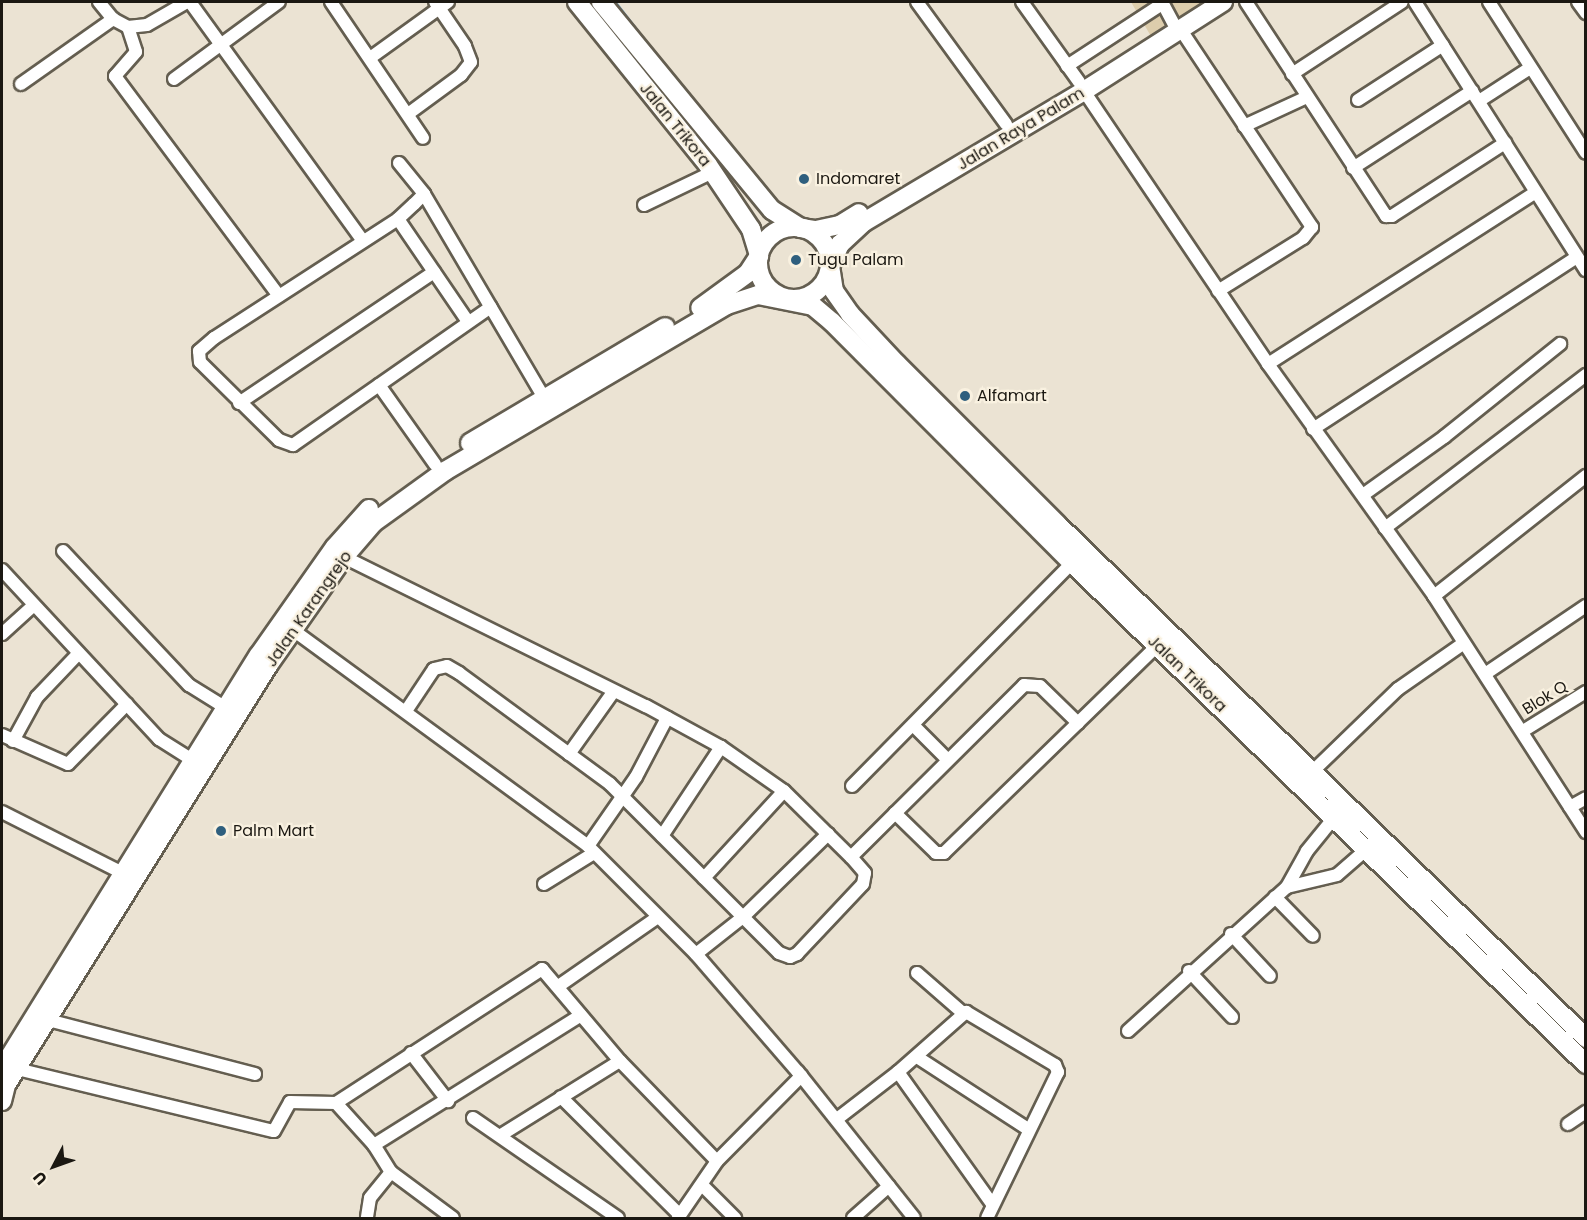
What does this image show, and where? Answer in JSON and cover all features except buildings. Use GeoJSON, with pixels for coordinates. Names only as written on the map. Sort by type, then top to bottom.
{"type":"FeatureCollection","features":[{"type":"Feature","properties":{"kind":"main road","name":"Jalan Trikora"},"geometry":{"type":"LineString","coordinates":[[577,2],[743,212],[759,256]]}},
{"type":"Feature","properties":{"kind":"main road","name":"Jalan Trikora"},"geometry":{"type":"LineString","coordinates":[[601,2],[761,200],[801,228]]}},
{"type":"Feature","properties":{"kind":"main road","name":"Jalan Raya Palam"},"geometry":{"type":"LineString","coordinates":[[1177,26],[1206,2]]}},
{"type":"Feature","properties":{"kind":"main road","name":"Jalan Raya Palam"},"geometry":{"type":"LineString","coordinates":[[830,266],[840,244],[864,222],[1177,26],[1223,2]]}},
{"type":"Feature","properties":{"kind":"main road","name":"Jalan Raya Palam"},"geometry":{"type":"LineString","coordinates":[[801,228],[827,230],[840,225],[1006,124],[1082,87]]}},
{"type":"Feature","properties":{"kind":"main road"},"geometry":{"type":"LineString","coordinates":[[790,228],[801,228],[819,238],[830,266],[827,277],[814,294],[804,298],[782,297],[766,285],[758,266],[759,256],[770,237],[790,228]]}},
{"type":"Feature","properties":{"kind":"main road","name":"Jalan Karangrejo"},"geometry":{"type":"LineString","coordinates":[[2,1101],[9,1069],[335,547],[374,505],[435,464],[740,282],[759,256]]}},
{"type":"Feature","properties":{"kind":"main road","name":"Jalan Trikora"},"geometry":{"type":"LineString","coordinates":[[830,266],[834,291],[897,364],[1395,852],[1418,888],[1586,1064]]}},
{"type":"Feature","properties":{"kind":"main road","name":"Jalan Karangrejo"},"geometry":{"type":"LineString","coordinates":[[9,1069],[48,1020],[123,873],[194,761],[293,630],[344,557],[389,508],[445,471],[727,305],[758,295],[782,297]]}},
{"type":"Feature","properties":{"kind":"main road","name":"Jalan Trikora"},"geometry":{"type":"LineString","coordinates":[[782,297],[822,314],[1383,868],[1418,888],[1586,1038]]}},
{"type":"Feature","properties":{"kind":"main road"},"geometry":{"type":"LineString","coordinates":[[1383,868],[1392,862],[1395,852]]}},
{"type":"Feature","properties":{"kind":"street"},"geometry":{"type":"LineString","coordinates":[[99,2],[113,19],[128,27],[147,25],[189,2],[363,241]]}},
{"type":"Feature","properties":{"kind":"street"},"geometry":{"type":"LineString","coordinates":[[174,79],[279,2]]}},
{"type":"Feature","properties":{"kind":"street"},"geometry":{"type":"LineString","coordinates":[[331,2],[423,138]]}},
{"type":"Feature","properties":{"kind":"street"},"geometry":{"type":"LineString","coordinates":[[917,2],[1006,124]]}},
{"type":"Feature","properties":{"kind":"street"},"geometry":{"type":"LineString","coordinates":[[1022,2],[1313,429],[1364,495],[1434,596],[1586,832]]}},
{"type":"Feature","properties":{"kind":"street"},"geometry":{"type":"LineString","coordinates":[[1246,2],[1353,168],[1389,217],[1505,143]]}},
{"type":"Feature","properties":{"kind":"street"},"geometry":{"type":"LineString","coordinates":[[1292,74],[1402,2]]}},
{"type":"Feature","properties":{"kind":"street"},"geometry":{"type":"LineString","coordinates":[[1415,2],[1586,270]]}},
{"type":"Feature","properties":{"kind":"street"},"geometry":{"type":"LineString","coordinates":[[1489,2],[1586,153]]}},
{"type":"Feature","properties":{"kind":"street"},"geometry":{"type":"LineString","coordinates":[[1578,2],[1586,13]]}},
{"type":"Feature","properties":{"kind":"street"},"geometry":{"type":"LineString","coordinates":[[1067,66],[1162,3],[1312,227],[1304,238],[1218,291]]}},
{"type":"Feature","properties":{"kind":"street"},"geometry":{"type":"LineString","coordinates":[[370,58],[441,4],[471,62],[461,75],[408,114]]}},
{"type":"Feature","properties":{"kind":"street"},"geometry":{"type":"LineString","coordinates":[[21,84],[113,19]]}},
{"type":"Feature","properties":{"kind":"street"},"geometry":{"type":"LineString","coordinates":[[128,27],[136,52],[115,76],[279,296]]}},
{"type":"Feature","properties":{"kind":"street"},"geometry":{"type":"LineString","coordinates":[[1358,100],[1443,45]]}},
{"type":"Feature","properties":{"kind":"street"},"geometry":{"type":"LineString","coordinates":[[1353,168],[1476,96],[1530,68]]}},
{"type":"Feature","properties":{"kind":"street"},"geometry":{"type":"LineString","coordinates":[[1244,126],[1307,97]]}},
{"type":"Feature","properties":{"kind":"street"},"geometry":{"type":"LineString","coordinates":[[399,163],[424,194],[544,398]]}},
{"type":"Feature","properties":{"kind":"street"},"geometry":{"type":"LineString","coordinates":[[644,205],[713,172]]}},
{"type":"Feature","properties":{"kind":"street"},"geometry":{"type":"LineString","coordinates":[[1268,364],[1536,192]]}},
{"type":"Feature","properties":{"kind":"street"},"geometry":{"type":"LineString","coordinates":[[424,194],[398,219],[279,296],[198,353],[204,368],[283,444],[293,445],[467,321],[491,307]]}},
{"type":"Feature","properties":{"kind":"street"},"geometry":{"type":"LineString","coordinates":[[398,219],[467,321]]}},
{"type":"Feature","properties":{"kind":"street"},"geometry":{"type":"LineString","coordinates":[[1313,429],[1577,257]]}},
{"type":"Feature","properties":{"kind":"street"},"geometry":{"type":"LineString","coordinates":[[239,404],[434,272]]}},
{"type":"Feature","properties":{"kind":"street"},"geometry":{"type":"LineString","coordinates":[[1364,495],[1444,437],[1560,344]]}},
{"type":"Feature","properties":{"kind":"street"},"geometry":{"type":"LineString","coordinates":[[1385,528],[1586,375]]}},
{"type":"Feature","properties":{"kind":"street"},"geometry":{"type":"LineString","coordinates":[[380,385],[435,464]]}},
{"type":"Feature","properties":{"kind":"street"},"geometry":{"type":"LineString","coordinates":[[1434,596],[1586,476]]}},
{"type":"Feature","properties":{"kind":"street"},"geometry":{"type":"LineString","coordinates":[[63,551],[189,685],[232,711]]}},
{"type":"Feature","properties":{"kind":"street"},"geometry":{"type":"LineString","coordinates":[[344,557],[614,690],[721,747],[784,791],[865,873],[863,884],[797,954],[790,957],[779,953],[624,796],[447,666],[434,669],[406,711]]}},
{"type":"Feature","properties":{"kind":"street"},"geometry":{"type":"LineString","coordinates":[[852,786],[1072,563]]}},
{"type":"Feature","properties":{"kind":"street"},"geometry":{"type":"LineString","coordinates":[[2,570],[159,739],[194,761]]}},
{"type":"Feature","properties":{"kind":"street"},"geometry":{"type":"LineString","coordinates":[[2,634],[34,605]]}},
{"type":"Feature","properties":{"kind":"street"},"geometry":{"type":"LineString","coordinates":[[1485,674],[1586,606]]}},
{"type":"Feature","properties":{"kind":"street"},"geometry":{"type":"LineString","coordinates":[[293,630],[591,849],[696,954],[837,1119],[914,1218]]}},
{"type":"Feature","properties":{"kind":"street"},"geometry":{"type":"LineString","coordinates":[[1312,772],[1398,689],[1464,644]]}},
{"type":"Feature","properties":{"kind":"street"},"geometry":{"type":"LineString","coordinates":[[895,813],[936,853],[944,853],[1157,646]]}},
{"type":"Feature","properties":{"kind":"street"},"geometry":{"type":"LineString","coordinates":[[14,741],[37,697],[78,654]]}},
{"type":"Feature","properties":{"kind":"street"},"geometry":{"type":"LineString","coordinates":[[851,857],[1028,684],[1040,686],[1078,723]]}},
{"type":"Feature","properties":{"kind":"street"},"geometry":{"type":"LineString","coordinates":[[569,754],[614,690]]}},
{"type":"Feature","properties":{"kind":"street","name":"Blok Q"},"geometry":{"type":"LineString","coordinates":[[1523,731],[1586,692]]}},
{"type":"Feature","properties":{"kind":"street"},"geometry":{"type":"LineString","coordinates":[[2,735],[68,764],[127,704]]}},
{"type":"Feature","properties":{"kind":"street"},"geometry":{"type":"LineString","coordinates":[[544,884],[591,849],[624,796],[667,718]]}},
{"type":"Feature","properties":{"kind":"street"},"geometry":{"type":"LineString","coordinates":[[913,725],[948,760]]}},
{"type":"Feature","properties":{"kind":"street"},"geometry":{"type":"LineString","coordinates":[[662,836],[721,747]]}},
{"type":"Feature","properties":{"kind":"street"},"geometry":{"type":"LineString","coordinates":[[704,878],[784,791]]}},
{"type":"Feature","properties":{"kind":"street"},"geometry":{"type":"LineString","coordinates":[[1570,807],[1586,798]]}},
{"type":"Feature","properties":{"kind":"street"},"geometry":{"type":"LineString","coordinates":[[2,812],[123,873]]}},
{"type":"Feature","properties":{"kind":"street"},"geometry":{"type":"LineString","coordinates":[[1128,1031],[1189,971],[1287,887],[1307,851],[1333,819]]}},
{"type":"Feature","properties":{"kind":"street"},"geometry":{"type":"LineString","coordinates":[[696,954],[744,917],[828,834]]}},
{"type":"Feature","properties":{"kind":"street"},"geometry":{"type":"LineString","coordinates":[[1287,887],[1337,875],[1366,850]]}},
{"type":"Feature","properties":{"kind":"street"},"geometry":{"type":"LineString","coordinates":[[1275,897],[1313,936]]}},
{"type":"Feature","properties":{"kind":"street"},"geometry":{"type":"LineString","coordinates":[[560,985],[658,917]]}},
{"type":"Feature","properties":{"kind":"street"},"geometry":{"type":"LineString","coordinates":[[1231,934],[1270,976]]}},
{"type":"Feature","properties":{"kind":"street"},"geometry":{"type":"LineString","coordinates":[[9,1069],[266,1131],[278,1128],[286,1109],[294,1100],[336,1103],[534,972],[547,970],[620,1061],[717,1161]]}},
{"type":"Feature","properties":{"kind":"street"},"geometry":{"type":"LineString","coordinates":[[1189,971],[1232,1017]]}},
{"type":"Feature","properties":{"kind":"street"},"geometry":{"type":"LineString","coordinates":[[916,973],[964,1014]]}},
{"type":"Feature","properties":{"kind":"street"},"geometry":{"type":"LineString","coordinates":[[837,1119],[917,1057],[964,1014],[970,1012],[1059,1068],[987,1218]]}},
{"type":"Feature","properties":{"kind":"street"},"geometry":{"type":"LineString","coordinates":[[374,1145],[448,1101],[581,1015]]}},
{"type":"Feature","properties":{"kind":"street"},"geometry":{"type":"LineString","coordinates":[[48,1020],[255,1074]]}},
{"type":"Feature","properties":{"kind":"street"},"geometry":{"type":"LineString","coordinates":[[411,1053],[448,1101]]}},
{"type":"Feature","properties":{"kind":"street"},"geometry":{"type":"LineString","coordinates":[[917,1057],[1028,1129]]}},
{"type":"Feature","properties":{"kind":"street"},"geometry":{"type":"LineString","coordinates":[[501,1135],[620,1061]]}},
{"type":"Feature","properties":{"kind":"street"},"geometry":{"type":"LineString","coordinates":[[898,1072],[993,1205]]}},
{"type":"Feature","properties":{"kind":"street"},"geometry":{"type":"LineString","coordinates":[[561,1097],[679,1217],[717,1161],[801,1076]]}},
{"type":"Feature","properties":{"kind":"street"},"geometry":{"type":"LineString","coordinates":[[336,1103],[374,1145],[391,1172],[453,1218]]}},
{"type":"Feature","properties":{"kind":"street"},"geometry":{"type":"LineString","coordinates":[[1568,1125],[1586,1112]]}},
{"type":"Feature","properties":{"kind":"street"},"geometry":{"type":"LineString","coordinates":[[473,1118],[501,1135],[618,1218]]}},
{"type":"Feature","properties":{"kind":"street"},"geometry":{"type":"LineString","coordinates":[[367,1218],[370,1198],[391,1172]]}},
{"type":"Feature","properties":{"kind":"street"},"geometry":{"type":"LineString","coordinates":[[702,1185],[735,1218]]}},
{"type":"Feature","properties":{"kind":"street"},"geometry":{"type":"LineString","coordinates":[[853,1218],[889,1186]]}},
{"type":"Feature","properties":{"kind":"shaded area"},"geometry":{"type":"Polygon","coordinates":[[[1131,2],[1210,2],[1152,38],[1131,2]]]}},
{"type":"Feature","properties":{"kind":"waterway"},"geometry":{"type":"LineString","coordinates":[[615,2],[667,69]]}},
{"type":"Feature","properties":{"kind":"place","name":"Indomaret"},"geometry":{"type":"Point","coordinates":[804,179]}},
{"type":"Feature","properties":{"kind":"place","name":"Tugu Palam"},"geometry":{"type":"Point","coordinates":[796,260]}},
{"type":"Feature","properties":{"kind":"place","name":"Alfamart"},"geometry":{"type":"Point","coordinates":[965,396]}},
{"type":"Feature","properties":{"kind":"place","name":"Palm Mart"},"geometry":{"type":"Point","coordinates":[221,831]}}]}
